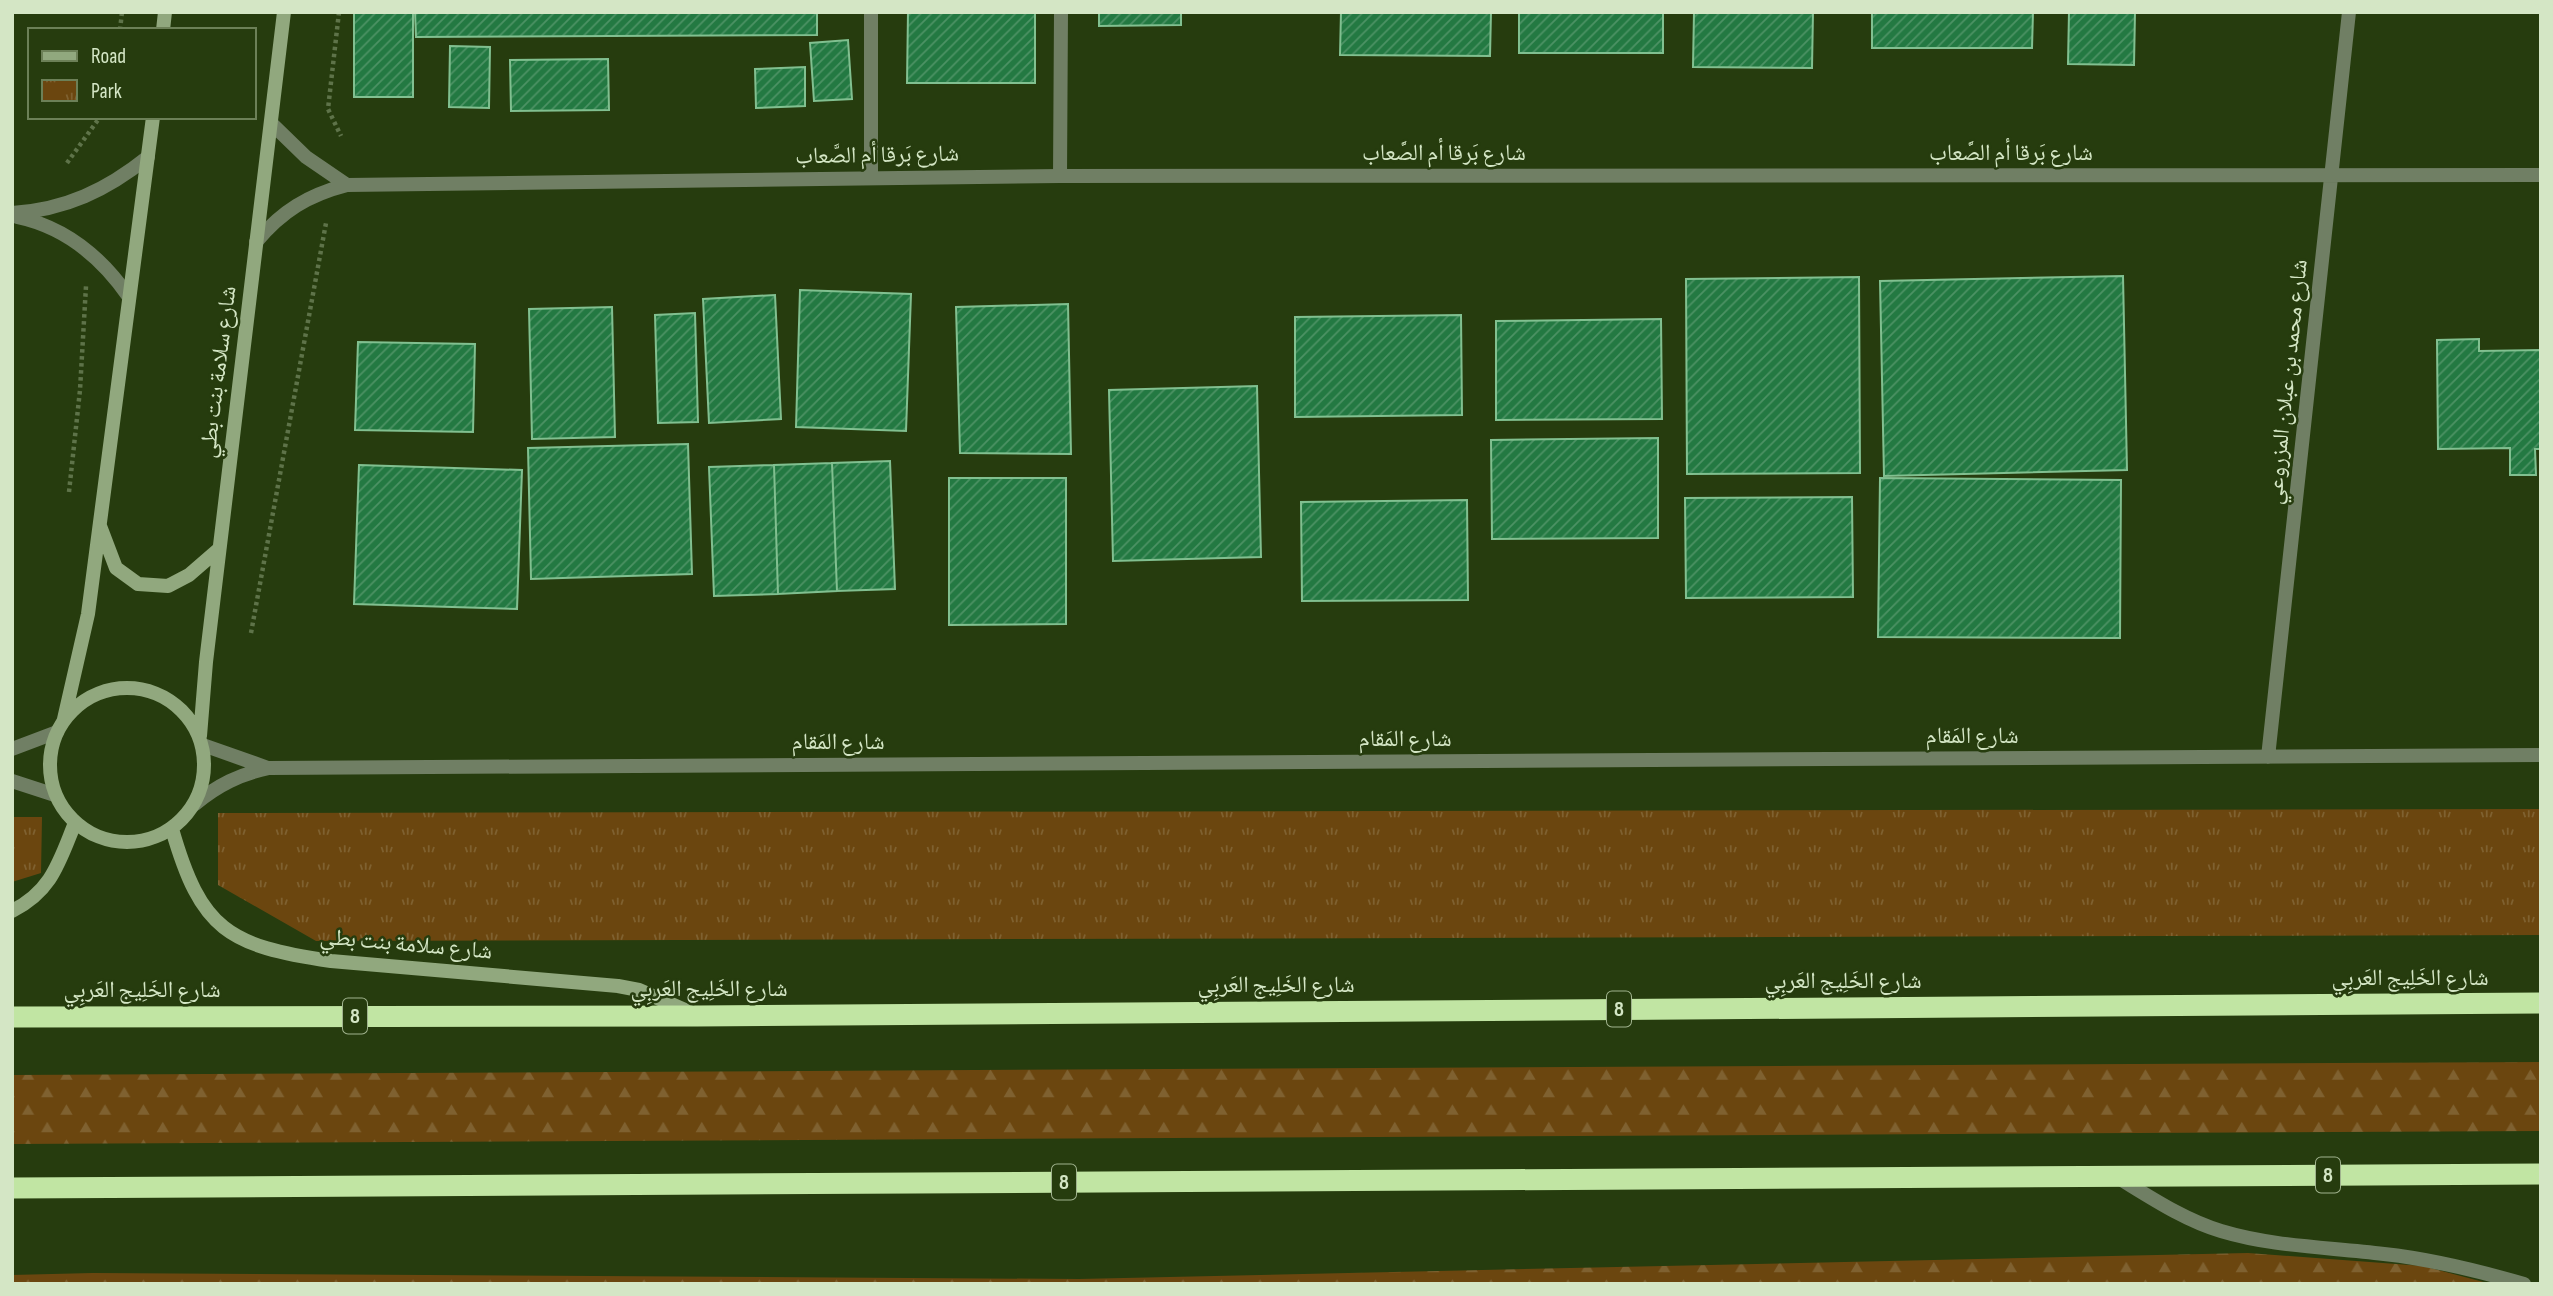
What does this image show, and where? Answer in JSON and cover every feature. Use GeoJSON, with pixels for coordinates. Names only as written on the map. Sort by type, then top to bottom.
{"type":"FeatureCollection","features":[{"type":"Feature","properties":{"kind":"highway","name":"شارع الخَلِيج العَربِي"},"geometry":{"type":"LineString","coordinates":[[12,1017],[697,1016],[2541,1003]]}},
{"type":"Feature","properties":{"kind":"highway","name":"8"},"geometry":{"type":"LineString","coordinates":[[12,1188],[2541,1174]]}},
{"type":"Feature","properties":{"kind":"main road","name":"شارع سلامة بنت بطي"},"geometry":{"type":"LineString","coordinates":[[202,741],[219,549],[284,12]]}},
{"type":"Feature","properties":{"kind":"main road"},"geometry":{"type":"LineString","coordinates":[[60,725],[97,693],[138,688],[176,704],[202,741],[205,775],[195,804],[172,829],[140,842],[105,840],[75,824],[55,795],[49,763],[88,614],[153,119]]}},
{"type":"Feature","properties":{"kind":"main road"},"geometry":{"type":"LineString","coordinates":[[99,524],[116,568],[138,584],[167,586],[190,575],[219,549]]}},
{"type":"Feature","properties":{"kind":"main road"},"geometry":{"type":"LineString","coordinates":[[12,911],[50,883],[75,824]]}},
{"type":"Feature","properties":{"kind":"main road","name":"شارع سلامة بنت بطي"},"geometry":{"type":"LineString","coordinates":[[172,829],[186,876],[204,909],[231,934],[249,942],[295,956],[331,961],[618,986],[639,990],[697,1016]]}},
{"type":"Feature","properties":{"kind":"street"},"geometry":{"type":"LineString","coordinates":[[871,12],[871,178]]}},
{"type":"Feature","properties":{"kind":"street"},"geometry":{"type":"LineString","coordinates":[[1060,176],[1061,12]]}},
{"type":"Feature","properties":{"kind":"street","name":"شارع محمد بن عبلان المزروعي"},"geometry":{"type":"LineString","coordinates":[[2268,757],[2349,12]]}},
{"type":"Feature","properties":{"kind":"street"},"geometry":{"type":"LineString","coordinates":[[271,123],[306,157],[347,185]]}},
{"type":"Feature","properties":{"kind":"street"},"geometry":{"type":"LineString","coordinates":[[12,215],[62,206],[94,194],[122,178],[148,157]]}},
{"type":"Feature","properties":{"kind":"street","name":"شارع بَرقا أم الصَّعاب"},"geometry":{"type":"LineString","coordinates":[[256,242],[274,221],[296,204],[321,191],[347,185],[1060,176],[2541,175]]}},
{"type":"Feature","properties":{"kind":"street"},"geometry":{"type":"LineString","coordinates":[[12,215],[43,225],[83,247],[116,278],[129,297]]}},
{"type":"Feature","properties":{"kind":"street"},"geometry":{"type":"LineString","coordinates":[[12,750],[60,725]]}},
{"type":"Feature","properties":{"kind":"street","name":"شارع المَقام"},"geometry":{"type":"LineString","coordinates":[[202,741],[269,768]]}},
{"type":"Feature","properties":{"kind":"street","name":"شارع المَقام"},"geometry":{"type":"LineString","coordinates":[[195,804],[213,789],[243,774],[269,768],[2541,755]]}},
{"type":"Feature","properties":{"kind":"street"},"geometry":{"type":"LineString","coordinates":[[12,781],[55,795]]}},
{"type":"Feature","properties":{"kind":"street"},"geometry":{"type":"LineString","coordinates":[[2116,1176],[2172,1210],[2219,1231],[2273,1243],[2386,1254],[2485,1273],[2524,1284]]}},
{"type":"Feature","properties":{"kind":"path"},"geometry":{"type":"LineString","coordinates":[[339,12],[328,109],[341,136]]}},
{"type":"Feature","properties":{"kind":"path"},"geometry":{"type":"LineString","coordinates":[[67,163],[99,119]]}},
{"type":"Feature","properties":{"kind":"path"},"geometry":{"type":"LineString","coordinates":[[251,633],[326,223]]}},
{"type":"Feature","properties":{"kind":"path"},"geometry":{"type":"LineString","coordinates":[[69,492],[80,390],[86,282]]}},
{"type":"Feature","properties":{"kind":"green space"},"geometry":{"type":"Polygon","coordinates":[[[2541,809],[2541,935],[316,941],[218,885],[218,813],[2541,809]]]}},
{"type":"Feature","properties":{"kind":"green space"},"geometry":{"type":"Polygon","coordinates":[[[12,817],[42,817],[41,873],[12,882],[12,817]]]}},
{"type":"Feature","properties":{"kind":"green space"},"geometry":{"type":"Polygon","coordinates":[[[2541,1062],[2541,1131],[12,1144],[12,1075],[2541,1062]]]}},
{"type":"Feature","properties":{"kind":"green space"},"geometry":{"type":"Polygon","coordinates":[[[2248,1253],[2423,1266],[2491,1284],[12,1284],[12,1275],[93,1273],[1079,1279],[2248,1253]]]}},
{"type":"Feature","properties":{"kind":"building"},"geometry":{"type":"Polygon","coordinates":[[[354,12],[413,12],[413,97],[354,97],[354,12]]]}},
{"type":"Feature","properties":{"kind":"building"},"geometry":{"type":"Polygon","coordinates":[[[415,12],[817,12],[817,35],[416,37],[415,12]]]}},
{"type":"Feature","properties":{"kind":"building"},"geometry":{"type":"Polygon","coordinates":[[[908,12],[1035,12],[1035,83],[907,83],[908,12]]]}},
{"type":"Feature","properties":{"kind":"building"},"geometry":{"type":"Polygon","coordinates":[[[1099,12],[1181,12],[1181,25],[1099,26],[1099,12]]]}},
{"type":"Feature","properties":{"kind":"building"},"geometry":{"type":"Polygon","coordinates":[[[1341,12],[1491,12],[1490,56],[1340,55],[1341,12]]]}},
{"type":"Feature","properties":{"kind":"building"},"geometry":{"type":"Polygon","coordinates":[[[1519,12],[1663,12],[1663,53],[1519,53],[1519,12]]]}},
{"type":"Feature","properties":{"kind":"building"},"geometry":{"type":"Polygon","coordinates":[[[1694,12],[1813,12],[1812,68],[1693,67],[1694,12]]]}},
{"type":"Feature","properties":{"kind":"building"},"geometry":{"type":"Polygon","coordinates":[[[1872,12],[2033,12],[2032,48],[1872,48],[1872,12]]]}},
{"type":"Feature","properties":{"kind":"building"},"geometry":{"type":"Polygon","coordinates":[[[2069,12],[2135,12],[2134,65],[2068,64],[2069,12]]]}},
{"type":"Feature","properties":{"kind":"building"},"geometry":{"type":"Polygon","coordinates":[[[848,40],[852,99],[814,101],[810,43],[848,40]]]}},
{"type":"Feature","properties":{"kind":"building"},"geometry":{"type":"Polygon","coordinates":[[[450,46],[490,47],[489,108],[449,107],[450,46]]]}},
{"type":"Feature","properties":{"kind":"building"},"geometry":{"type":"Polygon","coordinates":[[[608,59],[609,110],[511,111],[510,60],[608,59]]]}},
{"type":"Feature","properties":{"kind":"building"},"geometry":{"type":"Polygon","coordinates":[[[805,67],[805,106],[756,108],[755,69],[805,67]]]}},
{"type":"Feature","properties":{"kind":"building"},"geometry":{"type":"Polygon","coordinates":[[[2123,276],[2127,470],[1884,476],[1880,281],[2123,276]]]}},
{"type":"Feature","properties":{"kind":"building"},"geometry":{"type":"Polygon","coordinates":[[[1859,277],[1860,473],[1687,474],[1686,279],[1859,277]]]}},
{"type":"Feature","properties":{"kind":"building"},"geometry":{"type":"Polygon","coordinates":[[[800,290],[911,294],[906,431],[796,427],[800,290]]]}},
{"type":"Feature","properties":{"kind":"building"},"geometry":{"type":"Polygon","coordinates":[[[775,295],[781,419],[709,423],[703,299],[775,295]]]}},
{"type":"Feature","properties":{"kind":"building"},"geometry":{"type":"Polygon","coordinates":[[[1068,304],[1071,454],[960,453],[956,307],[1068,304]]]}},
{"type":"Feature","properties":{"kind":"building"},"geometry":{"type":"Polygon","coordinates":[[[612,307],[615,437],[532,439],[529,309],[612,307]]]}},
{"type":"Feature","properties":{"kind":"building"},"geometry":{"type":"Polygon","coordinates":[[[695,313],[698,422],[658,423],[655,315],[695,313]]]}},
{"type":"Feature","properties":{"kind":"building"},"geometry":{"type":"Polygon","coordinates":[[[1461,315],[1462,415],[1295,417],[1295,317],[1461,315]]]}},
{"type":"Feature","properties":{"kind":"building"},"geometry":{"type":"Polygon","coordinates":[[[1661,319],[1662,419],[1496,420],[1496,321],[1661,319]]]}},
{"type":"Feature","properties":{"kind":"building"},"geometry":{"type":"Polygon","coordinates":[[[2479,339],[2479,351],[2541,350],[2541,449],[2535,449],[2536,475],[2510,475],[2510,448],[2438,449],[2437,340],[2479,339]]]}},
{"type":"Feature","properties":{"kind":"building"},"geometry":{"type":"Polygon","coordinates":[[[358,342],[475,344],[473,432],[355,430],[358,342]]]}},
{"type":"Feature","properties":{"kind":"building"},"geometry":{"type":"Polygon","coordinates":[[[1257,386],[1261,557],[1113,561],[1109,390],[1257,386]]]}},
{"type":"Feature","properties":{"kind":"building"},"geometry":{"type":"Polygon","coordinates":[[[1658,438],[1658,538],[1492,539],[1491,440],[1658,438]]]}},
{"type":"Feature","properties":{"kind":"building"},"geometry":{"type":"Polygon","coordinates":[[[688,444],[692,574],[531,579],[528,448],[688,444]]]}},
{"type":"Feature","properties":{"kind":"building"},"geometry":{"type":"Polygon","coordinates":[[[890,461],[895,589],[837,591],[832,463],[890,461]]]}},
{"type":"Feature","properties":{"kind":"building"},"geometry":{"type":"Polygon","coordinates":[[[832,463],[837,591],[778,594],[774,465],[832,463]]]}},
{"type":"Feature","properties":{"kind":"building"},"geometry":{"type":"Polygon","coordinates":[[[359,465],[522,470],[517,609],[354,604],[359,465]]]}},
{"type":"Feature","properties":{"kind":"building"},"geometry":{"type":"Polygon","coordinates":[[[774,465],[778,594],[714,596],[709,467],[774,465]]]}},
{"type":"Feature","properties":{"kind":"building"},"geometry":{"type":"Polygon","coordinates":[[[949,478],[1066,478],[1066,624],[949,625],[949,478]]]}},
{"type":"Feature","properties":{"kind":"building"},"geometry":{"type":"Polygon","coordinates":[[[1880,478],[2121,480],[2120,638],[1878,637],[1880,478]]]}},
{"type":"Feature","properties":{"kind":"building"},"geometry":{"type":"Polygon","coordinates":[[[1852,497],[1853,597],[1686,598],[1685,498],[1852,497]]]}},
{"type":"Feature","properties":{"kind":"building"},"geometry":{"type":"Polygon","coordinates":[[[1467,500],[1468,600],[1302,601],[1301,502],[1467,500]]]}}]}
